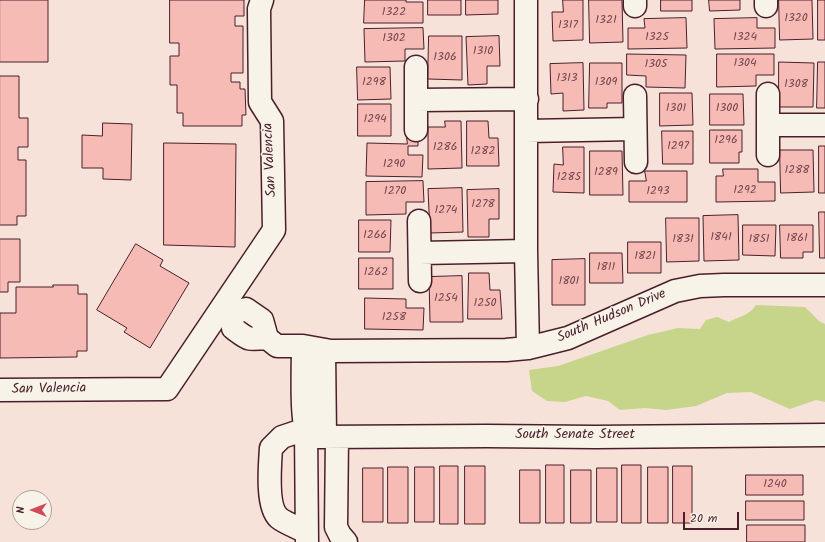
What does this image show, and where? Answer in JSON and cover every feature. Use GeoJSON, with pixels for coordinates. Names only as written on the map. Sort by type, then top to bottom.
{"type":"FeatureCollection","features":[{"type":"Feature","properties":{"kind":"street","name":"San Valencia"},"geometry":{"type":"LineString","coordinates":[[0,390],[167,389],[227,310],[274,230],[272,121],[260,102],[259,9],[262,0]]}},
{"type":"Feature","properties":{"kind":"street"},"geometry":{"type":"LineString","coordinates":[[526,0],[526,251],[528,348]]}},
{"type":"Feature","properties":{"kind":"street"},"geometry":{"type":"LineString","coordinates":[[416,67],[416,130]]}},
{"type":"Feature","properties":{"kind":"street"},"geometry":{"type":"LineString","coordinates":[[768,94],[768,155]]}},
{"type":"Feature","properties":{"kind":"street"},"geometry":{"type":"LineString","coordinates":[[636,96],[636,162]]}},
{"type":"Feature","properties":{"kind":"street"},"geometry":{"type":"LineString","coordinates":[[417,100],[527,99]]}},
{"type":"Feature","properties":{"kind":"street"},"geometry":{"type":"LineString","coordinates":[[769,125],[825,125]]}},
{"type":"Feature","properties":{"kind":"street"},"geometry":{"type":"LineString","coordinates":[[527,131],[635,129]]}},
{"type":"Feature","properties":{"kind":"street"},"geometry":{"type":"LineString","coordinates":[[419,221],[420,281]]}},
{"type":"Feature","properties":{"kind":"street"},"geometry":{"type":"LineString","coordinates":[[420,253],[526,251]]}},
{"type":"Feature","properties":{"kind":"street","name":"South Hudson Drive"},"geometry":{"type":"LineString","coordinates":[[303,346],[331,351],[506,350],[528,348],[568,338],[675,290],[700,286],[825,285]]}},
{"type":"Feature","properties":{"kind":"street"},"geometry":{"type":"LineString","coordinates":[[227,310],[233,328],[248,340],[266,338],[277,346],[303,346],[304,406],[323,434],[306,537]]}},
{"type":"Feature","properties":{"kind":"street"},"geometry":{"type":"LineString","coordinates":[[324,350],[323,434],[336,527],[346,542]]}},
{"type":"Feature","properties":{"kind":"street","name":"South Senate Street"},"geometry":{"type":"LineString","coordinates":[[306,537],[278,517],[271,502],[271,448],[282,437],[323,434],[603,437],[825,435]]}},
{"type":"Feature","properties":{"kind":"green space"},"geometry":{"type":"Polygon","coordinates":[[[756,305],[805,307],[819,321],[825,324],[825,402],[816,400],[790,409],[751,392],[727,393],[696,406],[666,410],[645,408],[620,410],[608,401],[586,396],[565,402],[547,401],[532,391],[529,370],[558,366],[648,335],[678,328],[700,329],[706,320],[717,317],[729,322],[747,314],[756,305]]]}},
{"type":"Feature","properties":{"kind":"building"},"geometry":{"type":"Polygon","coordinates":[[[0,0],[48,0],[48,62],[0,62],[0,0]]]}},
{"type":"Feature","properties":{"kind":"building"},"geometry":{"type":"Polygon","coordinates":[[[170,0],[244,0],[244,16],[235,16],[235,26],[243,26],[243,73],[231,73],[231,82],[240,82],[240,89],[245,89],[246,115],[242,115],[242,126],[183,126],[183,113],[177,113],[177,85],[170,85],[170,56],[179,56],[179,43],[170,43],[170,0]]]}},
{"type":"Feature","properties":{"kind":"building"},"geometry":{"type":"Polygon","coordinates":[[[365,0],[406,0],[406,2],[423,2],[423,23],[364,23],[365,0]]]}},
{"type":"Feature","properties":{"kind":"building"},"geometry":{"type":"Polygon","coordinates":[[[428,0],[461,0],[461,15],[428,15],[428,0]]]}},
{"type":"Feature","properties":{"kind":"building"},"geometry":{"type":"Polygon","coordinates":[[[466,0],[498,0],[498,14],[466,15],[466,0]]]}},
{"type":"Feature","properties":{"kind":"building"},"geometry":{"type":"Polygon","coordinates":[[[563,0],[583,0],[583,40],[553,41],[552,12],[563,12],[563,0]]]}},
{"type":"Feature","properties":{"kind":"building"},"geometry":{"type":"Polygon","coordinates":[[[589,0],[622,0],[623,42],[590,43],[589,0]]]}},
{"type":"Feature","properties":{"kind":"building"},"geometry":{"type":"Polygon","coordinates":[[[661,0],[692,0],[692,11],[661,11],[661,0]]]}},
{"type":"Feature","properties":{"kind":"building"},"geometry":{"type":"Polygon","coordinates":[[[709,0],[740,0],[740,10],[710,11],[709,0]]]}},
{"type":"Feature","properties":{"kind":"building"},"geometry":{"type":"Polygon","coordinates":[[[779,0],[812,0],[813,39],[780,40],[779,0]]]}},
{"type":"Feature","properties":{"kind":"building"},"geometry":{"type":"Polygon","coordinates":[[[818,0],[825,0],[825,40],[818,40],[818,0]]]}},
{"type":"Feature","properties":{"kind":"building"},"geometry":{"type":"Polygon","coordinates":[[[686,18],[687,48],[628,49],[628,28],[645,28],[644,19],[686,18]]]}},
{"type":"Feature","properties":{"kind":"building"},"geometry":{"type":"Polygon","coordinates":[[[757,18],[757,28],[775,28],[775,48],[715,49],[714,19],[757,18]]]}},
{"type":"Feature","properties":{"kind":"building"},"geometry":{"type":"Polygon","coordinates":[[[423,28],[424,49],[405,49],[405,61],[365,62],[364,29],[423,28]]]}},
{"type":"Feature","properties":{"kind":"building"},"geometry":{"type":"Polygon","coordinates":[[[429,36],[462,36],[462,80],[428,79],[429,36]]]}},
{"type":"Feature","properties":{"kind":"building"},"geometry":{"type":"Polygon","coordinates":[[[499,36],[500,66],[487,66],[487,84],[468,85],[466,37],[499,36]]]}},
{"type":"Feature","properties":{"kind":"building"},"geometry":{"type":"Polygon","coordinates":[[[627,54],[686,55],[685,88],[646,87],[646,76],[627,75],[627,54]]]}},
{"type":"Feature","properties":{"kind":"building"},"geometry":{"type":"Polygon","coordinates":[[[717,54],[774,54],[774,75],[756,75],[756,86],[717,87],[717,54]]]}},
{"type":"Feature","properties":{"kind":"building"},"geometry":{"type":"Polygon","coordinates":[[[779,62],[814,63],[813,107],[779,107],[779,62]]]}},
{"type":"Feature","properties":{"kind":"building"},"geometry":{"type":"Polygon","coordinates":[[[818,62],[825,62],[825,108],[817,108],[818,62]]]}},
{"type":"Feature","properties":{"kind":"building"},"geometry":{"type":"Polygon","coordinates":[[[583,63],[584,110],[563,111],[563,93],[551,94],[550,64],[583,63]]]}},
{"type":"Feature","properties":{"kind":"building"},"geometry":{"type":"Polygon","coordinates":[[[590,63],[622,63],[622,103],[607,103],[607,108],[589,108],[590,63]]]}},
{"type":"Feature","properties":{"kind":"building"},"geometry":{"type":"Polygon","coordinates":[[[357,67],[390,67],[391,99],[358,100],[357,67]]]}},
{"type":"Feature","properties":{"kind":"building"},"geometry":{"type":"Polygon","coordinates":[[[0,76],[19,76],[19,118],[28,118],[28,147],[18,147],[18,160],[26,160],[26,216],[17,216],[17,225],[0,225],[0,76]]]}},
{"type":"Feature","properties":{"kind":"building"},"geometry":{"type":"Polygon","coordinates":[[[660,93],[692,93],[693,125],[660,126],[660,93]]]}},
{"type":"Feature","properties":{"kind":"building"},"geometry":{"type":"Polygon","coordinates":[[[710,94],[743,94],[744,125],[710,125],[710,94]]]}},
{"type":"Feature","properties":{"kind":"building"},"geometry":{"type":"Polygon","coordinates":[[[358,104],[391,104],[391,136],[358,136],[358,104]]]}},
{"type":"Feature","properties":{"kind":"building"},"geometry":{"type":"Polygon","coordinates":[[[445,121],[461,121],[462,168],[428,169],[428,127],[445,127],[445,121]]]}},
{"type":"Feature","properties":{"kind":"building"},"geometry":{"type":"Polygon","coordinates":[[[467,121],[488,121],[489,138],[498,138],[499,166],[467,166],[467,121]]]}},
{"type":"Feature","properties":{"kind":"building"},"geometry":{"type":"Polygon","coordinates":[[[103,123],[132,124],[131,180],[103,179],[103,168],[82,168],[82,135],[102,136],[103,123]]]}},
{"type":"Feature","properties":{"kind":"building"},"geometry":{"type":"Polygon","coordinates":[[[710,130],[742,130],[742,152],[739,152],[739,163],[710,163],[710,130]]]}},
{"type":"Feature","properties":{"kind":"building"},"geometry":{"type":"Polygon","coordinates":[[[662,131],[693,131],[693,164],[663,164],[662,131]]]}},
{"type":"Feature","properties":{"kind":"building"},"geometry":{"type":"Polygon","coordinates":[[[407,138],[418,139],[418,146],[408,146],[408,155],[423,155],[422,177],[366,176],[367,143],[407,144],[407,138]]]}},
{"type":"Feature","properties":{"kind":"building"},"geometry":{"type":"Polygon","coordinates":[[[164,143],[236,144],[235,247],[164,245],[164,143]]]}},
{"type":"Feature","properties":{"kind":"building"},"geometry":{"type":"Polygon","coordinates":[[[819,146],[825,146],[825,193],[819,193],[819,146]]]}},
{"type":"Feature","properties":{"kind":"building"},"geometry":{"type":"Polygon","coordinates":[[[563,147],[584,147],[584,193],[553,192],[554,164],[563,165],[563,147]]]}},
{"type":"Feature","properties":{"kind":"building"},"geometry":{"type":"Polygon","coordinates":[[[780,150],[813,150],[814,192],[781,193],[780,150]]]}},
{"type":"Feature","properties":{"kind":"building"},"geometry":{"type":"Polygon","coordinates":[[[590,151],[622,151],[623,195],[590,195],[590,151]]]}},
{"type":"Feature","properties":{"kind":"building"},"geometry":{"type":"Polygon","coordinates":[[[723,169],[758,169],[758,182],[775,182],[775,201],[716,202],[716,176],[723,176],[723,169]]]}},
{"type":"Feature","properties":{"kind":"building"},"geometry":{"type":"Polygon","coordinates":[[[645,171],[687,171],[687,202],[629,202],[629,181],[646,181],[645,171]]]}},
{"type":"Feature","properties":{"kind":"building"},"geometry":{"type":"Polygon","coordinates":[[[423,181],[424,202],[406,202],[406,214],[366,215],[366,182],[423,181]]]}},
{"type":"Feature","properties":{"kind":"building"},"geometry":{"type":"Polygon","coordinates":[[[462,188],[463,232],[430,233],[428,189],[462,188]]]}},
{"type":"Feature","properties":{"kind":"building"},"geometry":{"type":"Polygon","coordinates":[[[499,189],[499,219],[489,219],[489,237],[468,237],[467,190],[499,189]]]}},
{"type":"Feature","properties":{"kind":"building"},"geometry":{"type":"Polygon","coordinates":[[[819,212],[825,212],[825,258],[820,258],[819,212]]]}},
{"type":"Feature","properties":{"kind":"building"},"geometry":{"type":"Polygon","coordinates":[[[738,215],[739,260],[704,261],[703,216],[738,215]]]}},
{"type":"Feature","properties":{"kind":"building"},"geometry":{"type":"Polygon","coordinates":[[[666,218],[699,218],[699,261],[667,262],[666,218]]]}},
{"type":"Feature","properties":{"kind":"building"},"geometry":{"type":"Polygon","coordinates":[[[359,220],[391,220],[390,252],[359,252],[359,220]]]}},
{"type":"Feature","properties":{"kind":"building"},"geometry":{"type":"Polygon","coordinates":[[[743,225],[776,225],[775,256],[743,255],[743,225]]]}},
{"type":"Feature","properties":{"kind":"building"},"geometry":{"type":"Polygon","coordinates":[[[780,225],[813,225],[813,252],[803,252],[803,258],[781,258],[780,225]]]}},
{"type":"Feature","properties":{"kind":"building"},"geometry":{"type":"Polygon","coordinates":[[[0,239],[20,239],[20,282],[8,282],[8,292],[0,292],[0,239]]]}},
{"type":"Feature","properties":{"kind":"building"},"geometry":{"type":"Polygon","coordinates":[[[628,242],[661,242],[661,273],[628,273],[628,242]]]}},
{"type":"Feature","properties":{"kind":"building"},"geometry":{"type":"Polygon","coordinates":[[[136,244],[163,260],[160,266],[189,283],[150,348],[124,332],[127,328],[97,310],[136,244]]]}},
{"type":"Feature","properties":{"kind":"building"},"geometry":{"type":"Polygon","coordinates":[[[590,253],[622,253],[623,283],[590,283],[590,253]]]}},
{"type":"Feature","properties":{"kind":"building"},"geometry":{"type":"Polygon","coordinates":[[[359,258],[393,258],[393,289],[359,289],[359,258]]]}},
{"type":"Feature","properties":{"kind":"building"},"geometry":{"type":"Polygon","coordinates":[[[585,259],[585,305],[552,305],[552,260],[585,259]]]}},
{"type":"Feature","properties":{"kind":"building"},"geometry":{"type":"Polygon","coordinates":[[[469,273],[489,273],[490,290],[500,290],[502,319],[468,319],[469,273]]]}},
{"type":"Feature","properties":{"kind":"building"},"geometry":{"type":"Polygon","coordinates":[[[462,276],[463,322],[430,322],[429,277],[462,276]]]}},
{"type":"Feature","properties":{"kind":"building"},"geometry":{"type":"Polygon","coordinates":[[[53,285],[78,285],[78,294],[87,294],[87,351],[77,351],[77,357],[0,358],[0,313],[16,313],[16,287],[53,287],[53,285]]]}},
{"type":"Feature","properties":{"kind":"building"},"geometry":{"type":"Polygon","coordinates":[[[365,298],[406,299],[406,308],[424,308],[423,330],[365,329],[365,298]]]}},
{"type":"Feature","properties":{"kind":"building"},"geometry":{"type":"Polygon","coordinates":[[[546,465],[564,465],[564,523],[546,523],[546,465]]]}},
{"type":"Feature","properties":{"kind":"building"},"geometry":{"type":"Polygon","coordinates":[[[622,465],[641,465],[641,523],[622,523],[622,465]]]}},
{"type":"Feature","properties":{"kind":"building"},"geometry":{"type":"Polygon","coordinates":[[[440,466],[458,466],[458,524],[440,524],[440,466]]]}},
{"type":"Feature","properties":{"kind":"building"},"geometry":{"type":"Polygon","coordinates":[[[465,466],[485,466],[485,524],[465,524],[465,466]]]}},
{"type":"Feature","properties":{"kind":"building"},"geometry":{"type":"Polygon","coordinates":[[[673,466],[692,466],[692,523],[673,523],[673,466]]]}},
{"type":"Feature","properties":{"kind":"building"},"geometry":{"type":"Polygon","coordinates":[[[388,467],[408,467],[408,523],[388,523],[388,467]]]}},
{"type":"Feature","properties":{"kind":"building"},"geometry":{"type":"Polygon","coordinates":[[[415,467],[434,467],[434,522],[415,522],[415,467]]]}},
{"type":"Feature","properties":{"kind":"building"},"geometry":{"type":"Polygon","coordinates":[[[648,467],[668,467],[668,523],[648,523],[648,467]]]}},
{"type":"Feature","properties":{"kind":"building"},"geometry":{"type":"Polygon","coordinates":[[[363,468],[383,468],[383,522],[363,522],[363,468]]]}},
{"type":"Feature","properties":{"kind":"building"},"geometry":{"type":"Polygon","coordinates":[[[597,468],[617,468],[617,522],[597,522],[597,468]]]}},
{"type":"Feature","properties":{"kind":"building"},"geometry":{"type":"Polygon","coordinates":[[[520,470],[540,470],[540,523],[520,523],[520,470]]]}},
{"type":"Feature","properties":{"kind":"building"},"geometry":{"type":"Polygon","coordinates":[[[571,470],[591,470],[591,523],[571,523],[571,470]]]}},
{"type":"Feature","properties":{"kind":"building"},"geometry":{"type":"Polygon","coordinates":[[[746,475],[803,475],[803,495],[746,495],[746,475]]]}},
{"type":"Feature","properties":{"kind":"building"},"geometry":{"type":"Polygon","coordinates":[[[746,501],[804,501],[804,520],[746,520],[746,501]]]}},
{"type":"Feature","properties":{"kind":"building"},"geometry":{"type":"Polygon","coordinates":[[[747,525],[805,525],[805,542],[747,542],[747,525]]]}}]}
